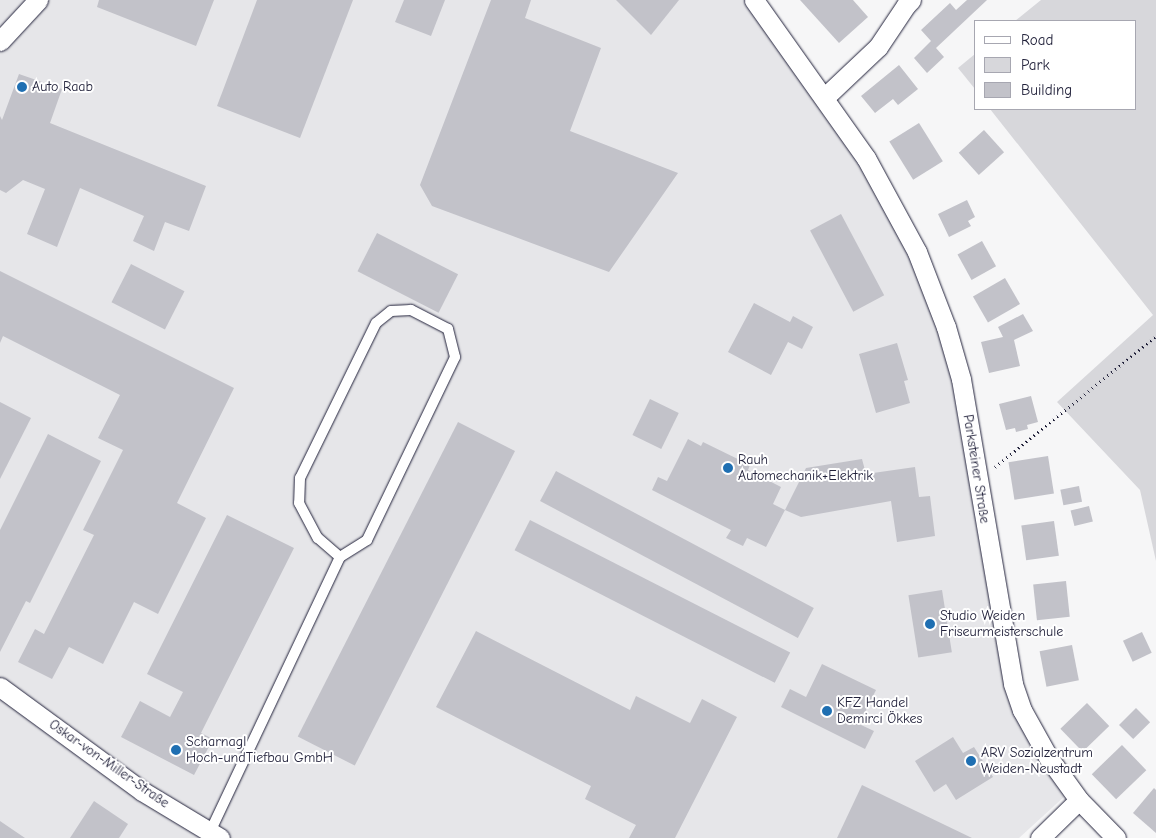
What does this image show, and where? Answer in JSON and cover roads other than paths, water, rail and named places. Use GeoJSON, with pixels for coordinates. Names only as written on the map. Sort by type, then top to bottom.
{"type":"FeatureCollection","features":[{"type":"Feature","properties":{"kind":"street"},"geometry":{"type":"LineString","coordinates":[[0,41],[38,0]]}},
{"type":"Feature","properties":{"kind":"street","name":"Parksteiner Straße"},"geometry":{"type":"LineString","coordinates":[[754,0],[866,158],[894,206],[917,252],[946,326],[961,379],[1013,684],[1022,710],[1048,757],[1079,800],[1116,838]]}},
{"type":"Feature","properties":{"kind":"street"},"geometry":{"type":"LineString","coordinates":[[824,98],[878,47],[911,0]]}},
{"type":"Feature","properties":{"kind":"street","name":"Oskar-von-Miller-Straße"},"geometry":{"type":"LineString","coordinates":[[0,687],[142,791],[215,835]]}},
{"type":"Feature","properties":{"kind":"street"},"geometry":{"type":"LineString","coordinates":[[1040,838],[1079,800]]}},
{"type":"Feature","properties":{"kind":"lane"},"geometry":{"type":"LineString","coordinates":[[215,835],[340,557],[367,540],[455,356],[448,330],[411,310],[391,311],[376,323],[300,478],[299,503],[318,538],[340,557]]}},
{"type":"Feature","properties":{"kind":"place","name":"Auto Raab"},"geometry":{"type":"Point","coordinates":[22,87]}},
{"type":"Feature","properties":{"kind":"place","name":"Rauh Automechanik+Elektrik"},"geometry":{"type":"Point","coordinates":[728,468]}},
{"type":"Feature","properties":{"kind":"place","name":"Studio Weiden Friseurmeisterschule"},"geometry":{"type":"Point","coordinates":[930,624]}},
{"type":"Feature","properties":{"kind":"place","name":"KFZ Handel Demirci Ökkes"},"geometry":{"type":"Point","coordinates":[827,711]}},
{"type":"Feature","properties":{"kind":"place","name":"Scharnagl Hoch-undTiefbau GmbH"},"geometry":{"type":"Point","coordinates":[176,750]}},
{"type":"Feature","properties":{"kind":"place","name":"ARV Sozialzentrum Weiden-Neustadt"},"geometry":{"type":"Point","coordinates":[971,761]}}]}
